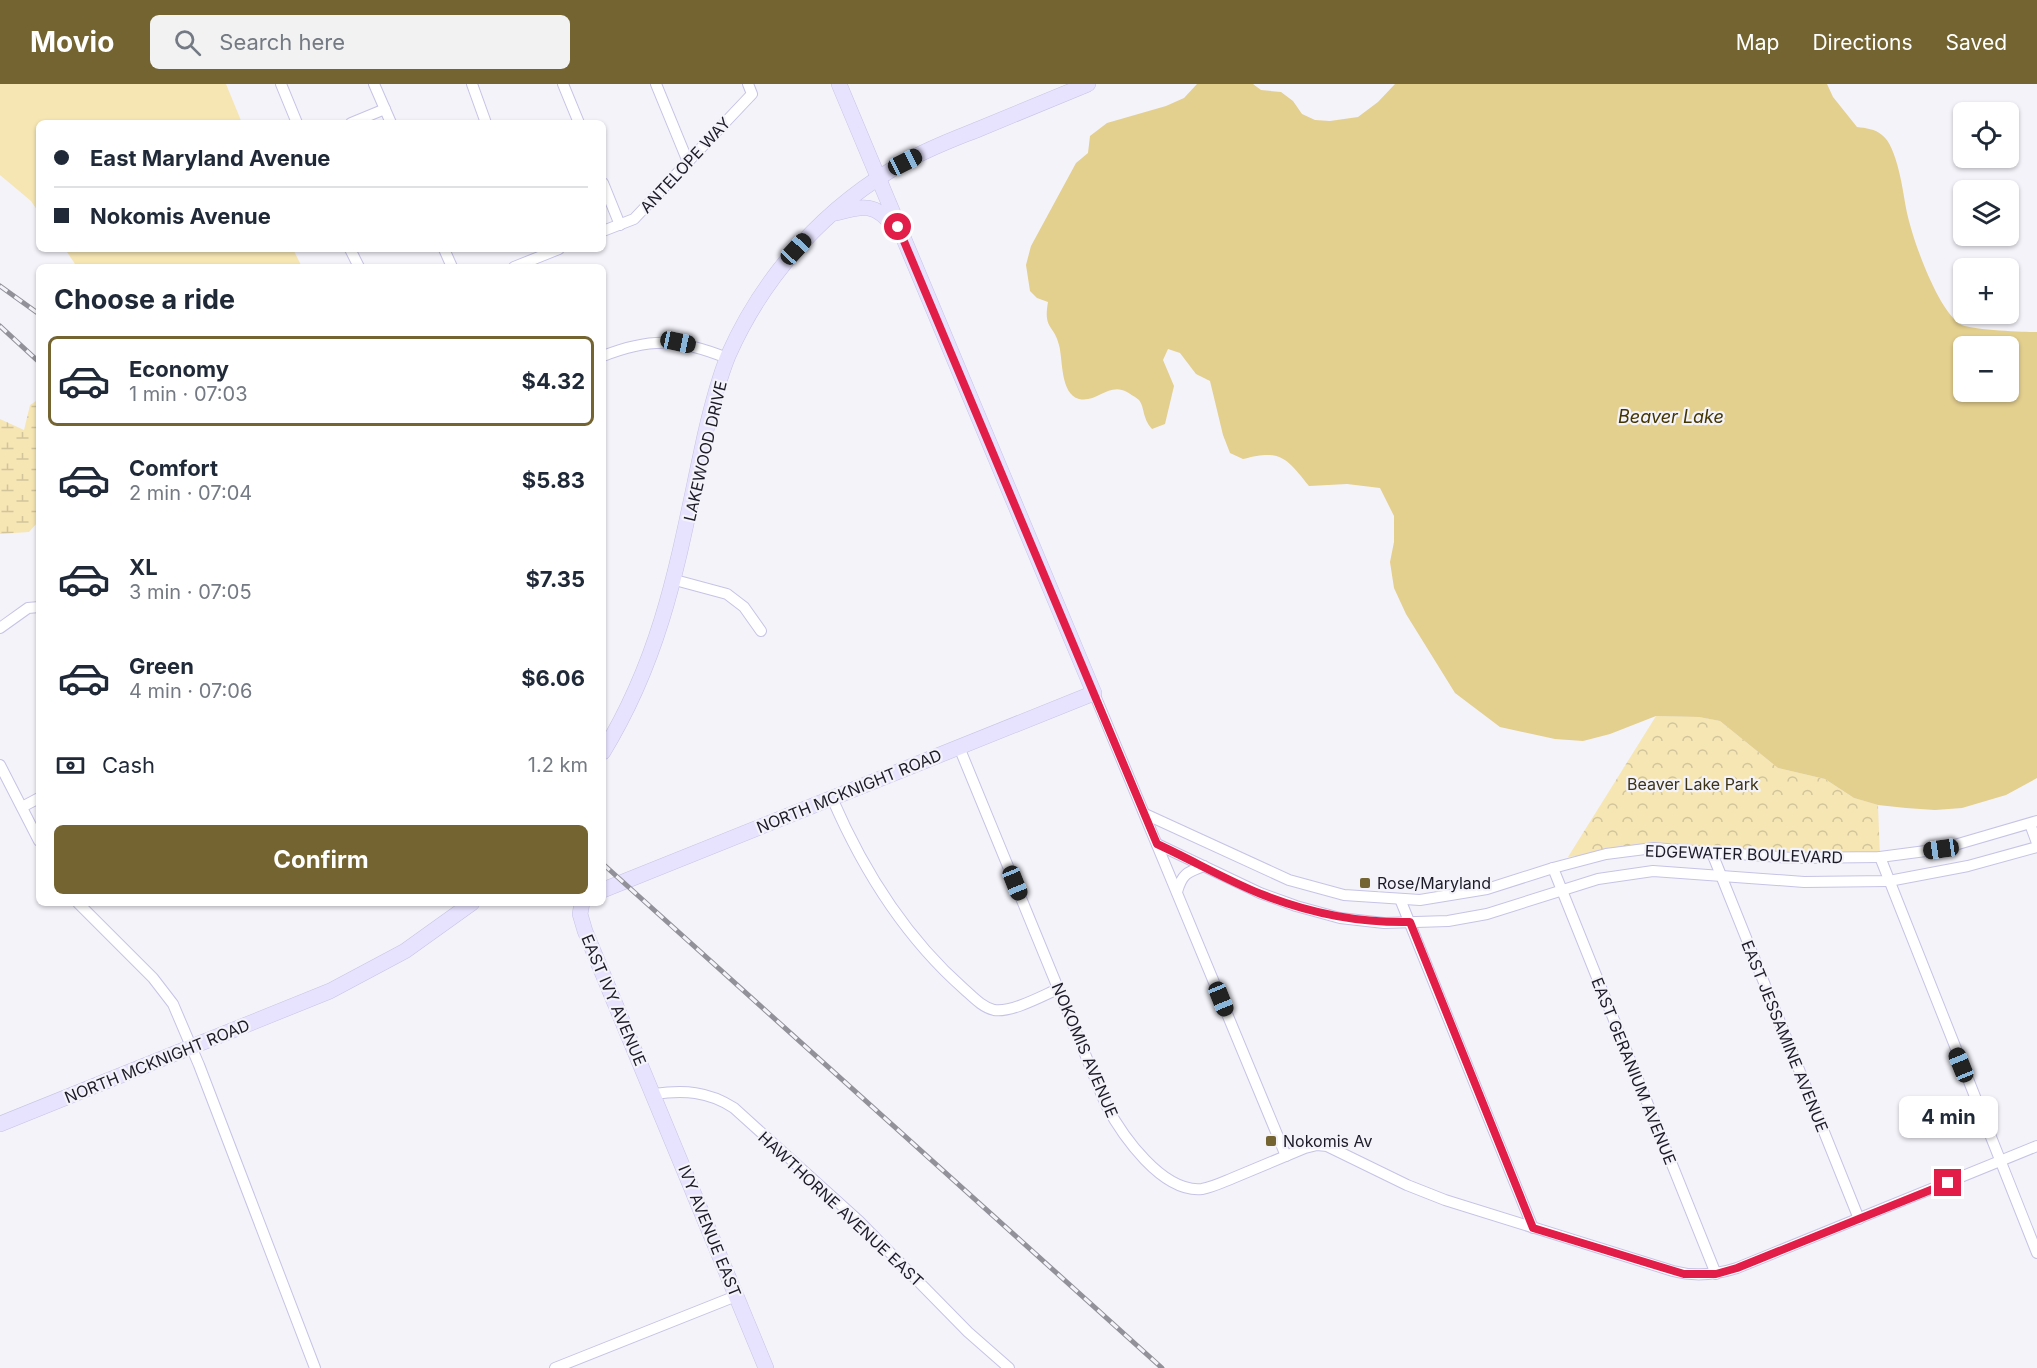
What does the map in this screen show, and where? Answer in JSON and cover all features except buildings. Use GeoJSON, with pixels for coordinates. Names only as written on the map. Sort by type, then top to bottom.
{"type":"FeatureCollection","features":[{"type":"Feature","properties":{"kind":"street"},"geometry":{"type":"LineString","coordinates":[[281,84],[296,120]]}},
{"type":"Feature","properties":{"kind":"street"},"geometry":{"type":"LineString","coordinates":[[375,84],[390,120]]}},
{"type":"Feature","properties":{"kind":"street"},"geometry":{"type":"LineString","coordinates":[[563,84],[578,120]]}},
{"type":"Feature","properties":{"kind":"street"},"geometry":{"type":"LineString","coordinates":[[656,84],[688,162]]}},
{"type":"Feature","properties":{"kind":"street","name":"ANTELOPE WAY"},"geometry":{"type":"LineString","coordinates":[[606,230],[634,219],[752,94],[748,84]]}},
{"type":"Feature","properties":{"kind":"street"},"geometry":{"type":"LineString","coordinates":[[839,84],[1286,1156]]}},
{"type":"Feature","properties":{"kind":"street","name":"LAKEWOOD DRIVE"},"geometry":{"type":"LineString","coordinates":[[606,747],[625,714],[659,632],[675,579],[710,416],[728,358],[754,308],[785,261],[830,215],[878,178],[935,147],[1089,84]]}},
{"type":"Feature","properties":{"kind":"street"},"geometry":{"type":"LineString","coordinates":[[472,87],[485,120]]}},
{"type":"Feature","properties":{"kind":"street"},"geometry":{"type":"LineString","coordinates":[[358,120],[385,109]]}},
{"type":"Feature","properties":{"kind":"street"},"geometry":{"type":"LineString","coordinates":[[606,190],[620,225]]}},
{"type":"Feature","properties":{"kind":"street"},"geometry":{"type":"LineString","coordinates":[[830,215],[861,207],[874,209],[887,218],[906,245]]}},
{"type":"Feature","properties":{"kind":"street"},"geometry":{"type":"LineString","coordinates":[[519,264],[538,253]]}},
{"type":"Feature","properties":{"kind":"street"},"geometry":{"type":"LineString","coordinates":[[606,355],[626,347],[660,342],[694,346],[728,358]]}},
{"type":"Feature","properties":{"kind":"street"},"geometry":{"type":"LineString","coordinates":[[675,579],[717,590],[736,599],[761,631]]}},
{"type":"Feature","properties":{"kind":"street"},"geometry":{"type":"LineString","coordinates":[[0,628],[28,608],[36,607]]}},
{"type":"Feature","properties":{"kind":"street","name":"NORTH MCKNIGHT ROAD"},"geometry":{"type":"LineString","coordinates":[[606,889],[1094,693]]}},
{"type":"Feature","properties":{"kind":"street","name":"NOKOMIS AVENUE"},"geometry":{"type":"LineString","coordinates":[[959,747],[1102,1097],[1115,1123],[1129,1142],[1158,1171],[1182,1186],[1202,1189],[1311,1146],[1327,1146],[1407,1185],[1533,1228],[1684,1274],[1716,1274],[1737,1268],[2037,1146]]}},
{"type":"Feature","properties":{"kind":"street"},"geometry":{"type":"LineString","coordinates":[[0,765],[36,835]]}},
{"type":"Feature","properties":{"kind":"street"},"geometry":{"type":"LineString","coordinates":[[832,798],[856,851],[894,912],[933,959],[980,1003],[990,1009],[1004,1010],[1058,989]]}},
{"type":"Feature","properties":{"kind":"street"},"geometry":{"type":"LineString","coordinates":[[22,807],[36,800]]}},
{"type":"Feature","properties":{"kind":"street","name":"EDGEWATER BOULEVARD"},"geometry":{"type":"LineString","coordinates":[[1145,814],[1288,880],[1344,895],[1420,900],[1487,889],[1606,854],[1653,848],[1793,858],[1880,857],[1941,849],[2033,822]]}},
{"type":"Feature","properties":{"kind":"street"},"geometry":{"type":"LineString","coordinates":[[2033,822],[2037,845]]}},
{"type":"Feature","properties":{"kind":"street","name":"EDGEWATER BOULEVARD"},"geometry":{"type":"LineString","coordinates":[[1157,844],[1260,893],[1296,906],[1340,918],[1384,923],[1448,921],[1487,914],[1598,879],[1653,871],[1804,882],[1889,881],[1968,866],[2037,845]]}},
{"type":"Feature","properties":{"kind":"street","name":"EAST JESSAMINE AVENUE"},"geometry":{"type":"LineString","coordinates":[[1712,853],[1859,1219]]}},
{"type":"Feature","properties":{"kind":"street"},"geometry":{"type":"LineString","coordinates":[[1880,857],[2037,1253]]}},
{"type":"Feature","properties":{"kind":"street"},"geometry":{"type":"LineString","coordinates":[[1177,893],[1181,878],[1191,870],[1204,866]]}},
{"type":"Feature","properties":{"kind":"street","name":"EAST GERANIUM AVENUE"},"geometry":{"type":"LineString","coordinates":[[1553,868],[1716,1274]]}},
{"type":"Feature","properties":{"kind":"street"},"geometry":{"type":"LineString","coordinates":[[1400,898],[1533,1228]]}},
{"type":"Feature","properties":{"kind":"street"},"geometry":{"type":"LineString","coordinates":[[81,906],[164,990],[173,1004],[192,1047],[315,1368]]}},
{"type":"Feature","properties":{"kind":"street","name":"NORTH MCKNIGHT ROAD"},"geometry":{"type":"LineString","coordinates":[[0,1124],[313,998],[361,976],[405,951],[468,906]]}},
{"type":"Feature","properties":{"kind":"street","name":"EAST IVY AVENUE"},"geometry":{"type":"LineString","coordinates":[[582,906],[581,918],[585,931],[654,1094]]}},
{"type":"Feature","properties":{"kind":"street","name":"HAWTHORNE AVENUE EAST"},"geometry":{"type":"LineString","coordinates":[[654,1094],[694,1091],[710,1095],[734,1108],[859,1221],[968,1332],[1009,1368]]}},
{"type":"Feature","properties":{"kind":"street","name":"IVY AVENUE EAST"},"geometry":{"type":"LineString","coordinates":[[654,1094],[766,1368]]}},
{"type":"Feature","properties":{"kind":"street"},"geometry":{"type":"LineString","coordinates":[[555,1368],[736,1296]]}},
{"type":"Feature","properties":{"kind":"green space"},"geometry":{"type":"Polygon","coordinates":[[[0,84],[226,84],[241,120],[36,120],[36,208],[31,201],[0,175],[0,84]]]}},
{"type":"Feature","properties":{"kind":"green space"},"geometry":{"type":"Polygon","coordinates":[[[67,252],[294,252],[300,264],[75,264],[67,252]]]}},
{"type":"Feature","properties":{"kind":"green space"},"geometry":{"type":"Polygon","coordinates":[[[36,401],[36,524],[29,532],[0,534],[0,419],[24,430],[30,405],[36,401]]]}},
{"type":"Feature","properties":{"kind":"green space","name":"Beaver Lake Park"},"geometry":{"type":"Polygon","coordinates":[[[1656,716],[1699,717],[1720,721],[1778,768],[1825,779],[1854,798],[1878,805],[1880,857],[1653,848],[1568,857],[1656,716]]]}},
{"type":"Feature","properties":{"kind":"water","name":"Beaver Lake"},"geometry":{"type":"Polygon","coordinates":[[[1197,84],[1253,84],[1261,90],[1281,92],[1293,101],[1302,114],[1315,120],[1330,121],[1358,117],[1378,102],[1395,84],[1827,84],[1833,97],[1857,127],[1879,133],[1892,149],[1919,253],[1934,288],[1953,318],[1953,324],[1974,328],[2037,332],[2037,778],[2006,795],[1962,808],[1935,810],[1878,805],[1854,798],[1825,779],[1778,768],[1720,721],[1699,717],[1656,716],[1610,734],[1583,741],[1555,739],[1500,727],[1455,693],[1406,614],[1394,588],[1390,562],[1394,542],[1394,516],[1380,488],[1347,484],[1309,486],[1288,462],[1281,458],[1266,455],[1243,459],[1230,453],[1223,435],[1210,381],[1196,374],[1180,353],[1168,349],[1163,360],[1174,386],[1165,424],[1152,429],[1139,400],[1127,392],[1114,389],[1092,398],[1079,399],[1068,390],[1057,338],[1047,318],[1048,302],[1037,298],[1030,291],[1026,265],[1031,246],[1076,163],[1088,153],[1090,136],[1107,123],[1166,106],[1184,98],[1197,84]]]}},
{"type":"Feature","properties":{"kind":"railway"},"geometry":{"type":"LineString","coordinates":[[0,286],[36,312]]}},
{"type":"Feature","properties":{"kind":"railway"},"geometry":{"type":"LineString","coordinates":[[0,326],[36,359]]}},
{"type":"Feature","properties":{"kind":"railway"},"geometry":{"type":"LineString","coordinates":[[606,867],[1162,1368]]}},
{"type":"Feature","properties":{"kind":"place","name":"Rose/Maryland"},"geometry":{"type":"Point","coordinates":[1365,883]}},
{"type":"Feature","properties":{"kind":"place","name":"Nokomis Av"},"geometry":{"type":"Point","coordinates":[1271,1141]}},
{"type":"Feature","properties":{"kind":"route"},"geometry":{"type":"LineString","coordinates":[[898,227],[1157,844],[1260,893],[1296,906],[1340,918],[1384,923],[1410,922],[1533,1228],[1684,1274],[1716,1274],[1737,1268],[1948,1183]]}}]}
